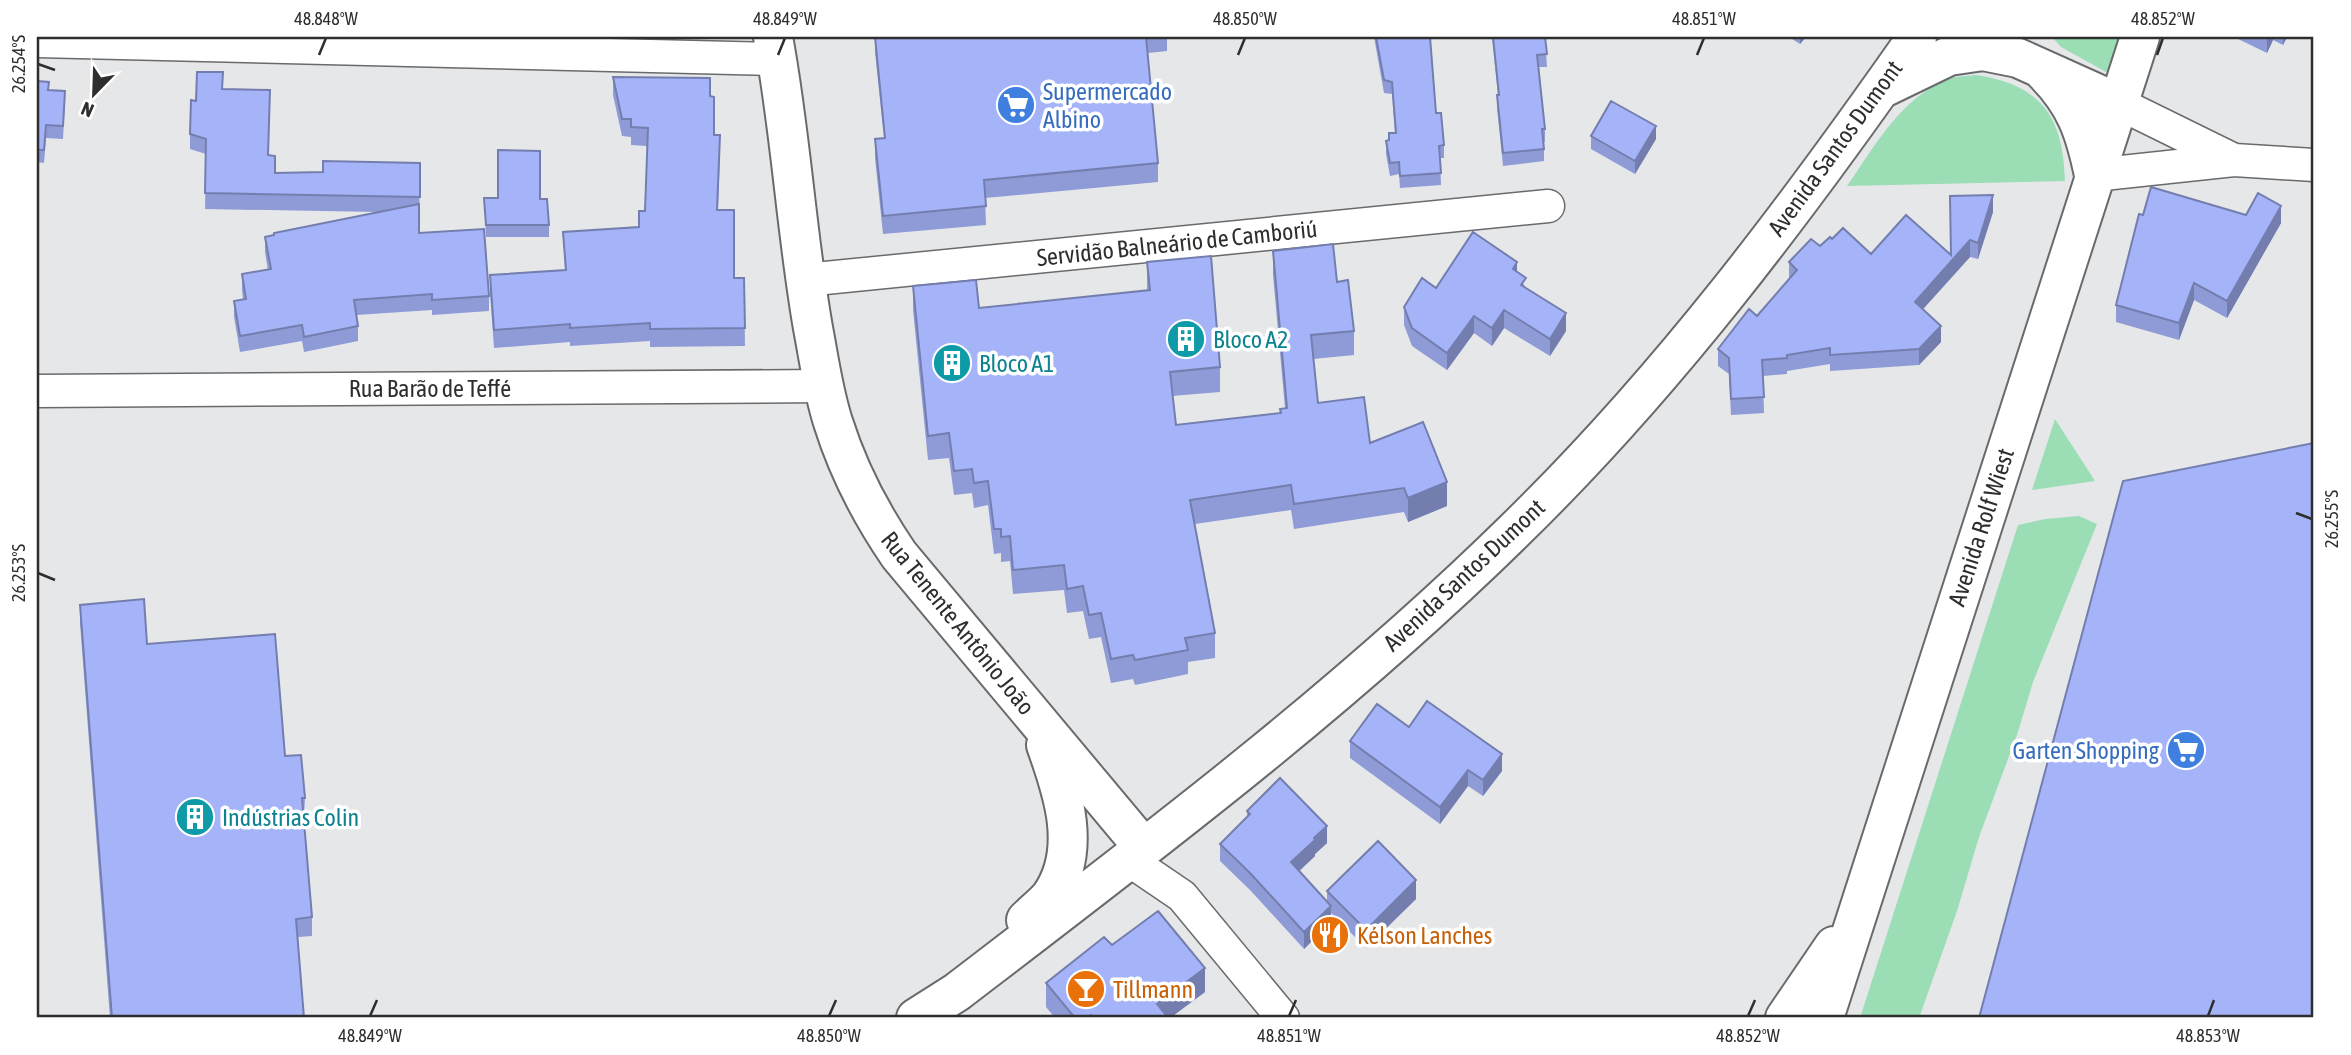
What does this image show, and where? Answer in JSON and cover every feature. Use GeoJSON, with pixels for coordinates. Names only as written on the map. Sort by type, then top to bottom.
{"type":"FeatureCollection","features":[{"type":"Feature","properties":{"kind":"main road","name":"Avenida Santos Dumont"},"geometry":{"type":"LineString","coordinates":[[916,1018],[948,1005],[1137,854],[1389,647],[1516,530],[1667,366],[1780,225],[1917,37]]}},
{"type":"Feature","properties":{"kind":"main road","name":"Avenida Rolf Wiest"},"geometry":{"type":"LineString","coordinates":[[1824,1018],[2140,37]]}},
{"type":"Feature","properties":{"kind":"main road","name":"Rua Tenente Antônio João"},"geometry":{"type":"LineString","coordinates":[[775,48],[805,280],[823,386],[847,460],[878,524],[908,566],[1037,720],[1137,854]]}},
{"type":"Feature","properties":{"kind":"main road"},"geometry":{"type":"LineString","coordinates":[[1880,89],[1940,60],[1967,52],[2018,58],[2035,53],[2118,103]]}},
{"type":"Feature","properties":{"kind":"main road"},"geometry":{"type":"LineString","coordinates":[[2035,53],[2075,111],[2087,138],[2094,175]]}},
{"type":"Feature","properties":{"kind":"main road"},"geometry":{"type":"LineString","coordinates":[[894,1018],[1024,921],[1048,899],[1058,884],[1068,840],[1068,822],[1061,787],[1037,720]]}},
{"type":"Feature","properties":{"kind":"main road"},"geometry":{"type":"LineString","coordinates":[[1785,1018],[1856,912]]}},
{"type":"Feature","properties":{"kind":"street"},"geometry":{"type":"LineString","coordinates":[[37,41],[775,48]]}},
{"type":"Feature","properties":{"kind":"street"},"geometry":{"type":"LineString","coordinates":[[2118,103],[2234,160]]}},
{"type":"Feature","properties":{"kind":"street"},"geometry":{"type":"LineString","coordinates":[[2094,175],[2234,160],[2314,165]]}},
{"type":"Feature","properties":{"kind":"street","name":"Servidão Balneário de Camboriú"},"geometry":{"type":"LineString","coordinates":[[805,280],[1548,206]]}},
{"type":"Feature","properties":{"kind":"street","name":"Rua Barão de Teffé"},"geometry":{"type":"LineString","coordinates":[[37,391],[823,386]]}},
{"type":"Feature","properties":{"kind":"street","name":"Rua Tenente Antônio João"},"geometry":{"type":"LineString","coordinates":[[1137,854],[1182,896],[1283,1018]]}},
{"type":"Feature","properties":{"kind":"green space"},"geometry":{"type":"Polygon","coordinates":[[[2052,37],[2128,37],[2115,77],[2061,47],[2052,37]]]}},
{"type":"Feature","properties":{"kind":"green space"},"geometry":{"type":"Polygon","coordinates":[[[1976,75],[2017,87],[2033,96],[2044,108],[2060,139],[2065,181],[1847,186],[1890,124],[1903,110],[1932,87],[1949,79],[1976,75]]]}},
{"type":"Feature","properties":{"kind":"green space"},"geometry":{"type":"Polygon","coordinates":[[[2055,419],[2095,481],[2032,490],[2055,419]]]}},
{"type":"Feature","properties":{"kind":"green space"},"geometry":{"type":"Polygon","coordinates":[[[2079,516],[2097,524],[2033,682],[1919,1018],[1860,1018],[2018,525],[2079,516]]]}},
{"type":"Feature","properties":{"kind":"building","name":"Supermercado Albino"},"geometry":{"type":"Polygon","coordinates":[[[875,37],[1146,37],[1158,163],[984,180],[986,206],[883,216],[875,139],[885,138],[875,37]]]}},
{"type":"Feature","properties":{"kind":"building"},"geometry":{"type":"Polygon","coordinates":[[[1376,37],[1430,37],[1436,113],[1441,113],[1444,145],[1439,146],[1441,173],[1400,176],[1399,162],[1390,163],[1386,141],[1389,140],[1389,133],[1396,133],[1392,82],[1384,80],[1376,37]]]}},
{"type":"Feature","properties":{"kind":"building"},"geometry":{"type":"Polygon","coordinates":[[[1493,37],[1545,37],[1547,54],[1537,55],[1545,129],[1542,129],[1544,149],[1503,153],[1493,37]]]}},
{"type":"Feature","properties":{"kind":"building"},"geometry":{"type":"Polygon","coordinates":[[[197,72],[223,72],[222,89],[270,90],[268,155],[275,156],[275,173],[323,172],[323,161],[420,163],[420,197],[205,193],[206,139],[190,134],[191,100],[196,101],[197,72]]]}},
{"type":"Feature","properties":{"kind":"building"},"geometry":{"type":"Polygon","coordinates":[[[613,77],[710,78],[710,96],[714,97],[714,135],[720,135],[717,210],[734,210],[734,278],[744,278],[745,328],[650,329],[650,323],[570,328],[570,324],[494,330],[490,275],[566,270],[563,232],[639,227],[639,211],[645,211],[648,128],[631,127],[631,119],[622,119],[613,77]]]}},
{"type":"Feature","properties":{"kind":"building"},"geometry":{"type":"Polygon","coordinates":[[[37,81],[49,82],[48,90],[65,91],[63,126],[46,125],[44,150],[37,150],[37,81]]]}},
{"type":"Feature","properties":{"kind":"building"},"geometry":{"type":"Polygon","coordinates":[[[1611,101],[1656,126],[1635,161],[1591,136],[1611,101]]]}},
{"type":"Feature","properties":{"kind":"building"},"geometry":{"type":"Polygon","coordinates":[[[498,150],[540,151],[540,199],[547,199],[549,225],[486,225],[484,198],[498,198],[498,150]]]}},
{"type":"Feature","properties":{"kind":"building"},"geometry":{"type":"Polygon","coordinates":[[[2151,187],[2246,215],[2258,193],[2281,206],[2227,301],[2194,283],[2179,323],[2116,305],[2139,214],[2143,215],[2151,187]]]}},
{"type":"Feature","properties":{"kind":"building"},"geometry":{"type":"Polygon","coordinates":[[[1993,195],[1978,243],[1970,240],[1915,302],[1941,326],[1919,349],[1830,355],[1830,348],[1787,355],[1787,358],[1762,360],[1764,397],[1731,399],[1729,358],[1718,349],[1749,309],[1757,316],[1797,270],[1789,262],[1811,239],[1820,246],[1843,228],[1871,254],[1906,215],[1951,255],[1950,196],[1993,195]]]}},
{"type":"Feature","properties":{"kind":"building"},"geometry":{"type":"Polygon","coordinates":[[[419,204],[419,233],[484,229],[489,296],[432,300],[432,294],[354,300],[358,326],[304,337],[302,325],[240,336],[234,301],[246,299],[242,274],[271,269],[265,237],[419,204]]]}},
{"type":"Feature","properties":{"kind":"building"},"geometry":{"type":"Polygon","coordinates":[[[1473,232],[1517,262],[1513,269],[1526,278],[1521,285],[1566,313],[1550,339],[1504,310],[1492,328],[1474,316],[1447,353],[1412,328],[1404,307],[1422,278],[1436,288],[1473,232]]]}},
{"type":"Feature","properties":{"kind":"building"},"geometry":{"type":"Polygon","coordinates":[[[1333,244],[1337,282],[1348,280],[1354,331],[1311,335],[1318,403],[1364,397],[1370,443],[1423,422],[1447,482],[1408,498],[1404,488],[1294,504],[1291,485],[1190,500],[1215,633],[1185,638],[1188,650],[1135,660],[1133,655],[1111,659],[1101,613],[1089,615],[1083,586],[1067,589],[1064,565],[1013,570],[1010,536],[1001,537],[1001,529],[994,529],[988,481],[974,483],[972,469],[954,471],[949,433],[928,436],[913,286],[976,280],[979,308],[1150,290],[1147,262],[1211,256],[1220,367],[1170,372],[1176,425],[1281,413],[1280,409],[1287,408],[1273,251],[1333,244]]]}},
{"type":"Feature","properties":{"kind":"building","name":"Garten Shopping"},"geometry":{"type":"Polygon","coordinates":[[[2314,443],[2314,1018],[1979,1018],[2123,481],[2314,443]]]}},
{"type":"Feature","properties":{"kind":"building","name":"Indústrias Colin"},"geometry":{"type":"Polygon","coordinates":[[[144,599],[147,644],[275,634],[285,756],[301,755],[305,798],[302,798],[312,917],[296,919],[304,1018],[112,1018],[80,605],[144,599]]]}},
{"type":"Feature","properties":{"kind":"building"},"geometry":{"type":"Polygon","coordinates":[[[1427,701],[1502,754],[1483,780],[1468,770],[1440,807],[1350,741],[1377,704],[1409,727],[1427,701]]]}},
{"type":"Feature","properties":{"kind":"building"},"geometry":{"type":"Polygon","coordinates":[[[1280,778],[1327,826],[1291,862],[1331,906],[1304,932],[1220,844],[1250,814],[1247,811],[1280,778]]]}},
{"type":"Feature","properties":{"kind":"building"},"geometry":{"type":"Polygon","coordinates":[[[1378,841],[1416,880],[1366,930],[1327,891],[1378,841]]]}},
{"type":"Feature","properties":{"kind":"building"},"geometry":{"type":"Polygon","coordinates":[[[1158,911],[1205,968],[1157,1004],[1166,1015],[1163,1018],[1094,1018],[1091,1015],[1075,1018],[1046,983],[1104,937],[1112,945],[1158,911]]]}},
{"type":"Feature","properties":{"kind":"place","name":"Supermercado Albino"},"geometry":{"type":"Point","coordinates":[1016,105]}},
{"type":"Feature","properties":{"kind":"place","name":"Bloco A2"},"geometry":{"type":"Point","coordinates":[1186,339]}},
{"type":"Feature","properties":{"kind":"place","name":"Bloco A1"},"geometry":{"type":"Point","coordinates":[952,363]}},
{"type":"Feature","properties":{"kind":"place","name":"Garten Shopping"},"geometry":{"type":"Point","coordinates":[2186,750]}},
{"type":"Feature","properties":{"kind":"place","name":"Indústrias Colin"},"geometry":{"type":"Point","coordinates":[195,817]}},
{"type":"Feature","properties":{"kind":"place","name":"Kélson Lanches"},"geometry":{"type":"Point","coordinates":[1330,935]}},
{"type":"Feature","properties":{"kind":"place","name":"Tillmann"},"geometry":{"type":"Point","coordinates":[1086,989]}}]}
